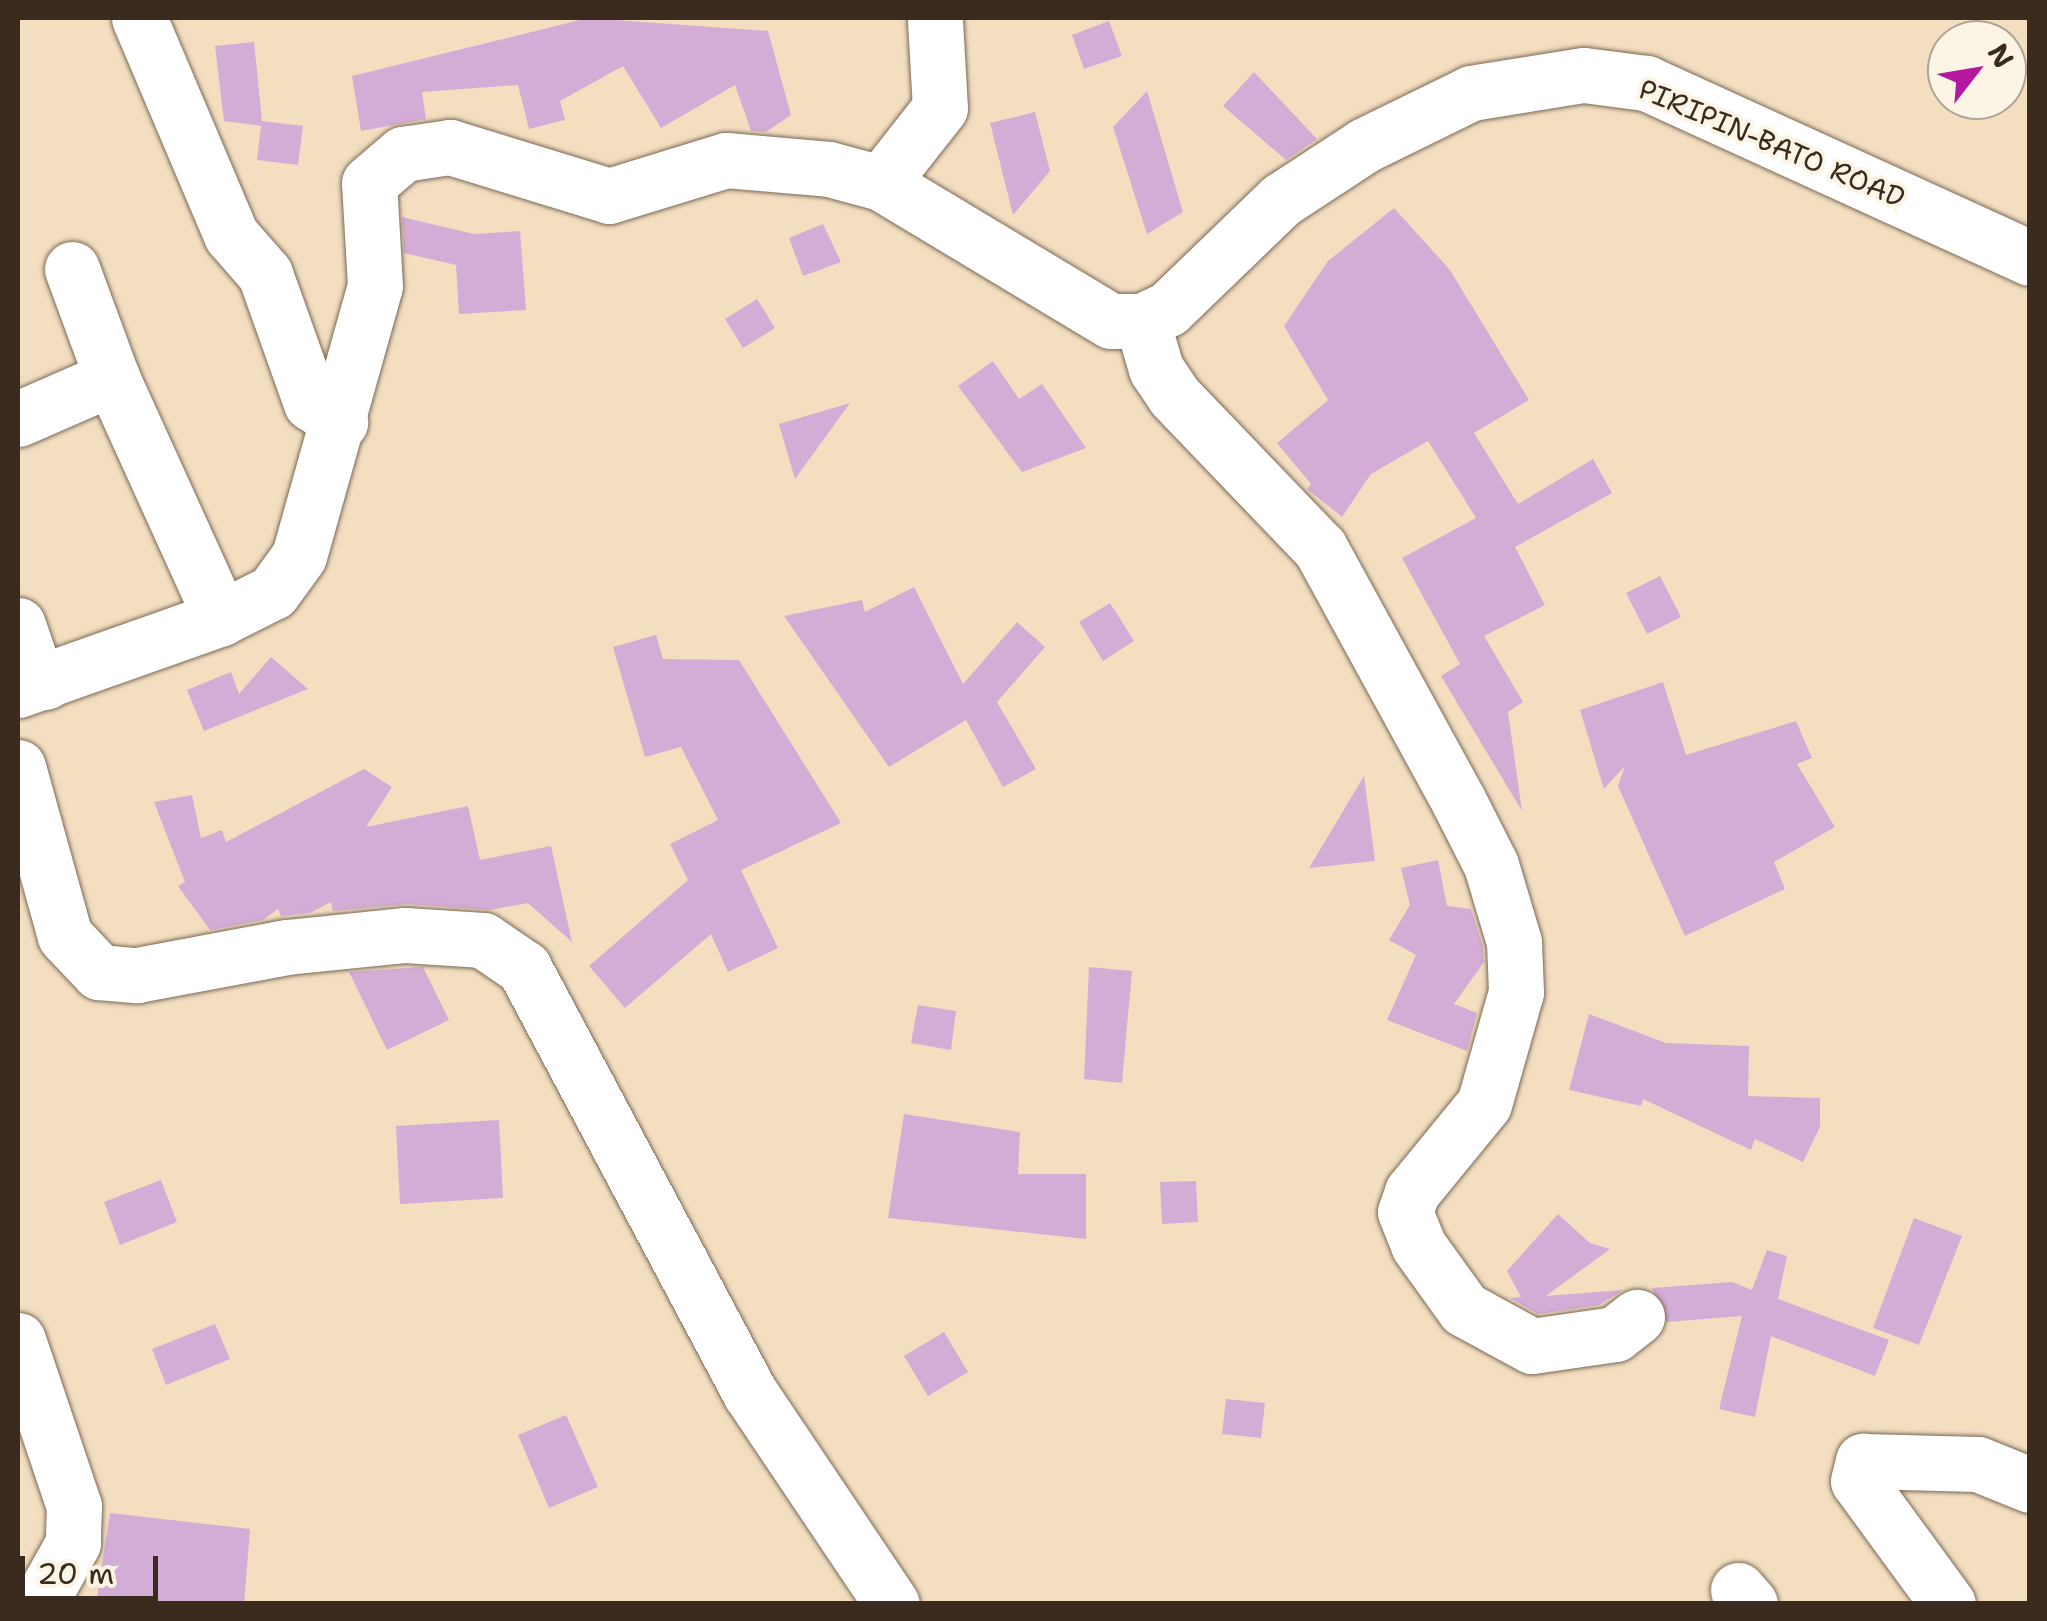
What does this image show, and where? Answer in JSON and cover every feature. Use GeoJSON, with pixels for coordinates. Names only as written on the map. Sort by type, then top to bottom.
{"type":"FeatureCollection","features":[{"type":"Feature","properties":{"kind":"street"},"geometry":{"type":"LineString","coordinates":[[140,18],[230,234],[265,274],[311,402],[340,422]]}},
{"type":"Feature","properties":{"kind":"street"},"geometry":{"type":"LineString","coordinates":[[880,183],[940,108],[935,21]]}},
{"type":"Feature","properties":{"kind":"street","name":"PIRIPIN-BATO ROAD"},"geometry":{"type":"LineString","coordinates":[[1142,321],[1168,309],[1281,200],[1365,146],[1471,93],[1584,75],[1646,84],[2030,258]]}},
{"type":"Feature","properties":{"kind":"street"},"geometry":{"type":"LineString","coordinates":[[31,686],[221,618],[273,592],[300,556],[375,286],[370,183],[403,154],[450,147],[609,196],[726,160],[829,169],[880,183],[1111,320],[1142,321],[1156,369],[1174,396],[1320,548],[1466,816],[1509,927],[1516,992],[1504,1047],[1484,1104],[1412,1192],[1405,1212],[1418,1246],[1464,1309],[1532,1346],[1614,1334],[1636,1317]]}},
{"type":"Feature","properties":{"kind":"street"},"geometry":{"type":"LineString","coordinates":[[72,269],[112,378],[221,618]]}},
{"type":"Feature","properties":{"kind":"street"},"geometry":{"type":"LineString","coordinates":[[18,419],[112,378]]}},
{"type":"Feature","properties":{"kind":"street"},"geometry":{"type":"LineString","coordinates":[[18,624],[34,672],[31,686]]}},
{"type":"Feature","properties":{"kind":"street"},"geometry":{"type":"LineString","coordinates":[[18,768],[65,936],[98,972],[137,974],[288,947],[405,935],[484,940],[524,968],[750,1393],[892,1604]]}},
{"type":"Feature","properties":{"kind":"street"},"geometry":{"type":"LineString","coordinates":[[18,1340],[74,1506],[72,1543],[39,1604]]}},
{"type":"Feature","properties":{"kind":"street"},"geometry":{"type":"LineString","coordinates":[[1948,1604],[1858,1480],[1863,1461],[1978,1464],[2030,1485]]}},
{"type":"Feature","properties":{"kind":"building"},"geometry":{"type":"Polygon","coordinates":[[[588,18],[768,31],[791,115],[766,132],[751,131],[735,85],[661,128],[623,66],[560,101],[565,120],[529,129],[518,85],[422,92],[426,119],[361,131],[352,76],[588,18]]]}},
{"type":"Feature","properties":{"kind":"building"},"geometry":{"type":"Polygon","coordinates":[[[1109,21],[1122,56],[1084,69],[1072,35],[1109,21]]]}},
{"type":"Feature","properties":{"kind":"building"},"geometry":{"type":"Polygon","coordinates":[[[254,42],[262,121],[303,126],[298,165],[257,160],[261,126],[224,121],[215,46],[254,42]]]}},
{"type":"Feature","properties":{"kind":"building"},"geometry":{"type":"Polygon","coordinates":[[[1254,72],[1317,139],[1286,160],[1223,106],[1254,72]]]}},
{"type":"Feature","properties":{"kind":"building"},"geometry":{"type":"Polygon","coordinates":[[[1147,91],[1183,212],[1147,234],[1113,127],[1147,91]]]}},
{"type":"Feature","properties":{"kind":"building"},"geometry":{"type":"Polygon","coordinates":[[[1035,112],[1050,171],[1013,215],[990,123],[1035,112]]]}},
{"type":"Feature","properties":{"kind":"building"},"geometry":{"type":"Polygon","coordinates":[[[1394,208],[1450,270],[1529,400],[1474,433],[1518,504],[1593,459],[1612,493],[1515,547],[1545,605],[1484,636],[1523,702],[1508,712],[1522,811],[1441,676],[1460,664],[1402,558],[1476,518],[1428,441],[1371,474],[1342,517],[1307,489],[1311,484],[1277,443],[1328,400],[1284,326],[1328,261],[1394,208]]]}},
{"type":"Feature","properties":{"kind":"building"},"geometry":{"type":"Polygon","coordinates":[[[402,217],[474,234],[520,231],[526,310],[459,314],[456,265],[404,253],[402,217]]]}},
{"type":"Feature","properties":{"kind":"building"},"geometry":{"type":"Polygon","coordinates":[[[823,224],[841,262],[803,276],[789,238],[823,224]]]}},
{"type":"Feature","properties":{"kind":"building"},"geometry":{"type":"Polygon","coordinates":[[[757,299],[775,328],[743,348],[725,319],[757,299]]]}},
{"type":"Feature","properties":{"kind":"building"},"geometry":{"type":"Polygon","coordinates":[[[993,361],[1019,399],[1042,384],[1086,448],[1022,472],[958,386],[993,361]]]}},
{"type":"Feature","properties":{"kind":"building"},"geometry":{"type":"Polygon","coordinates":[[[850,403],[795,479],[779,424],[850,403]]]}},
{"type":"Feature","properties":{"kind":"building"},"geometry":{"type":"Polygon","coordinates":[[[1660,576],[1681,617],[1647,634],[1626,593],[1660,576]]]}},
{"type":"Feature","properties":{"kind":"building"},"geometry":{"type":"Polygon","coordinates":[[[914,587],[963,684],[1017,622],[1045,647],[997,702],[1036,769],[1003,787],[966,720],[889,767],[784,616],[862,600],[865,612],[914,587]]]}},
{"type":"Feature","properties":{"kind":"building"},"geometry":{"type":"Polygon","coordinates":[[[1110,603],[1134,641],[1103,661],[1079,622],[1110,603]]]}},
{"type":"Feature","properties":{"kind":"building"},"geometry":{"type":"Polygon","coordinates":[[[656,635],[663,659],[739,660],[841,823],[741,870],[778,948],[728,972],[711,934],[625,1008],[589,966],[688,880],[670,844],[718,820],[681,747],[645,757],[613,647],[656,635]]]}},
{"type":"Feature","properties":{"kind":"building"},"geometry":{"type":"Polygon","coordinates":[[[271,657],[308,689],[204,731],[187,690],[231,672],[239,694],[271,657]]]}},
{"type":"Feature","properties":{"kind":"building"},"geometry":{"type":"Polygon","coordinates":[[[1663,682],[1686,755],[1796,721],[1812,758],[1797,764],[1835,827],[1774,862],[1785,889],[1685,936],[1618,786],[1625,766],[1604,789],[1580,710],[1663,682]]]}},
{"type":"Feature","properties":{"kind":"building"},"geometry":{"type":"Polygon","coordinates":[[[364,769],[392,787],[366,827],[468,806],[480,860],[551,846],[572,942],[528,903],[490,910],[407,904],[333,911],[331,902],[310,913],[281,916],[278,909],[263,920],[210,930],[178,886],[185,882],[154,802],[192,795],[201,838],[222,830],[226,842],[364,769]]]}},
{"type":"Feature","properties":{"kind":"building"},"geometry":{"type":"Polygon","coordinates":[[[1364,776],[1375,861],[1309,868],[1364,776]]]}},
{"type":"Feature","properties":{"kind":"building"},"geometry":{"type":"Polygon","coordinates":[[[1438,860],[1447,906],[1471,909],[1483,947],[1484,962],[1454,1004],[1477,1013],[1467,1051],[1387,1020],[1416,955],[1389,940],[1410,905],[1401,868],[1438,860]]]}},
{"type":"Feature","properties":{"kind":"building"},"geometry":{"type":"Polygon","coordinates":[[[423,967],[449,1020],[387,1050],[349,972],[423,967]]]}},
{"type":"Feature","properties":{"kind":"building"},"geometry":{"type":"Polygon","coordinates":[[[1089,967],[1132,971],[1122,1083],[1084,1079],[1089,967]]]}},
{"type":"Feature","properties":{"kind":"building"},"geometry":{"type":"Polygon","coordinates":[[[918,1005],[956,1011],[951,1050],[911,1043],[918,1005]]]}},
{"type":"Feature","properties":{"kind":"building"},"geometry":{"type":"Polygon","coordinates":[[[1589,1014],[1666,1043],[1749,1046],[1748,1096],[1820,1098],[1820,1127],[1803,1162],[1755,1139],[1751,1150],[1643,1099],[1641,1106],[1569,1090],[1589,1014]]]}},
{"type":"Feature","properties":{"kind":"building"},"geometry":{"type":"Polygon","coordinates":[[[904,1114],[1020,1132],[1018,1174],[1086,1174],[1086,1239],[888,1218],[904,1114]]]}},
{"type":"Feature","properties":{"kind":"building"},"geometry":{"type":"Polygon","coordinates":[[[499,1120],[503,1198],[400,1204],[396,1126],[499,1120]]]}},
{"type":"Feature","properties":{"kind":"building"},"geometry":{"type":"Polygon","coordinates":[[[161,1180],[177,1222],[120,1245],[104,1202],[161,1180]]]}},
{"type":"Feature","properties":{"kind":"building"},"geometry":{"type":"Polygon","coordinates":[[[1196,1181],[1198,1222],[1162,1224],[1160,1182],[1196,1181]]]}},
{"type":"Feature","properties":{"kind":"building"},"geometry":{"type":"Polygon","coordinates":[[[1558,1214],[1590,1243],[1610,1249],[1546,1296],[1623,1290],[1599,1305],[1538,1314],[1510,1298],[1521,1297],[1507,1271],[1558,1214]]]}},
{"type":"Feature","properties":{"kind":"building"},"geometry":{"type":"Polygon","coordinates":[[[1914,1218],[1962,1236],[1919,1345],[1873,1328],[1914,1218]]]}},
{"type":"Feature","properties":{"kind":"building"},"geometry":{"type":"Polygon","coordinates":[[[1767,1250],[1787,1256],[1778,1299],[1889,1340],[1875,1376],[1771,1336],[1755,1417],[1719,1409],[1742,1316],[1667,1322],[1652,1288],[1732,1282],[1752,1290],[1767,1250]]]}},
{"type":"Feature","properties":{"kind":"building"},"geometry":{"type":"Polygon","coordinates":[[[215,1324],[230,1359],[166,1385],[152,1349],[215,1324]]]}},
{"type":"Feature","properties":{"kind":"building"},"geometry":{"type":"Polygon","coordinates":[[[944,1332],[968,1372],[928,1396],[904,1356],[944,1332]]]}},
{"type":"Feature","properties":{"kind":"building"},"geometry":{"type":"Polygon","coordinates":[[[1226,1399],[1265,1403],[1261,1438],[1222,1434],[1226,1399]]]}},
{"type":"Feature","properties":{"kind":"building"},"geometry":{"type":"Polygon","coordinates":[[[566,1415],[598,1487],[549,1508],[518,1435],[566,1415]]]}},
{"type":"Feature","properties":{"kind":"building"},"geometry":{"type":"Polygon","coordinates":[[[110,1513],[250,1529],[244,1604],[96,1604],[110,1513]]]}}]}
